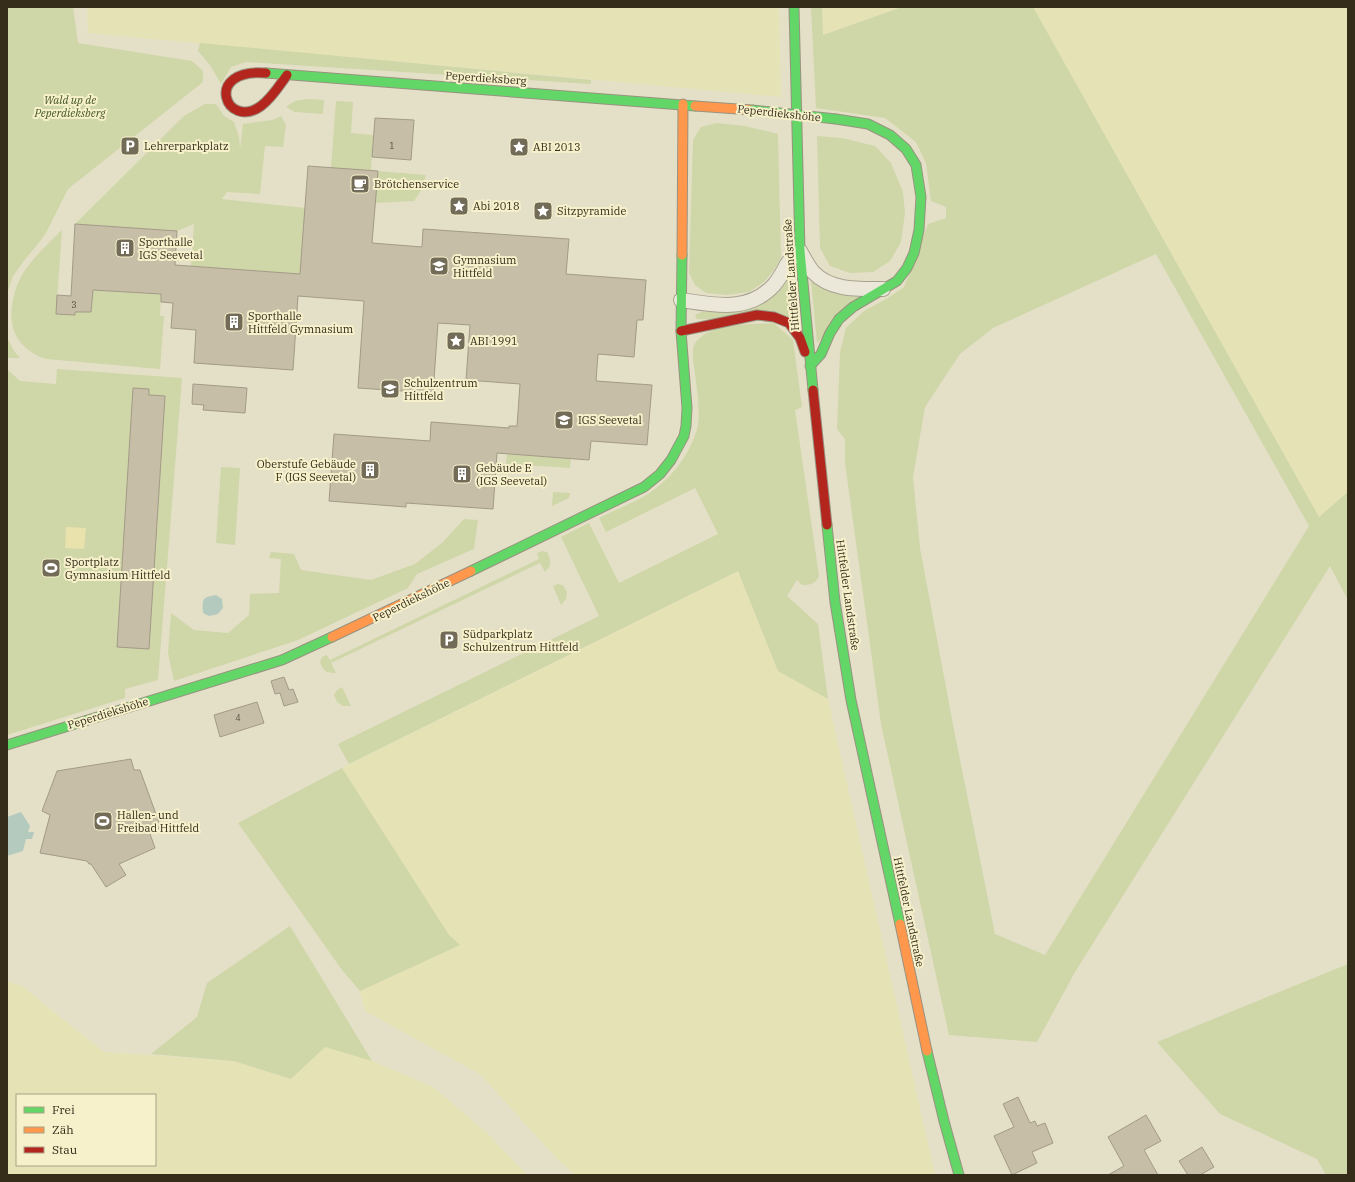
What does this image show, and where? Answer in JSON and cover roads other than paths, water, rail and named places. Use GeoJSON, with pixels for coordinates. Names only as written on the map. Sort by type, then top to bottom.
{"type":"FeatureCollection","features":[{"type":"Feature","properties":{"kind":"street","name":"Hittfelder Landstraße"},"geometry":{"type":"LineString","coordinates":[[794,7],[800,251],[810,366],[835,602],[851,700],[930,1061],[944,1121],[959,1175]]}},
{"type":"Feature","properties":{"kind":"street","name":"Peperdieksberg"},"geometry":{"type":"LineString","coordinates":[[288,75],[268,100],[257,109],[242,112],[236,111],[227,99],[225,92],[228,83],[236,76],[246,72],[288,75],[683,104]]}},
{"type":"Feature","properties":{"kind":"street","name":"Peperdiekshöhe"},"geometry":{"type":"LineString","coordinates":[[7,744],[304,652],[644,487],[660,474],[671,460],[684,436],[686,426],[687,408],[681,300],[683,104],[836,119],[868,124],[890,135],[906,149],[916,165],[921,197],[920,230],[914,253],[907,268],[897,281],[853,307],[839,319],[830,333],[821,354],[810,366]]}},
{"type":"Feature","properties":{"kind":"street"},"geometry":{"type":"LineString","coordinates":[[681,300],[724,306],[754,300],[782,276],[788,263],[800,251],[814,272],[826,282],[837,286],[855,289],[884,289]]}},
{"type":"Feature","properties":{"kind":"street"},"geometry":{"type":"LineString","coordinates":[[682,331],[757,315],[774,317],[789,323],[800,338],[810,366]]}},
{"type":"Feature","properties":{"kind":"place","name":"Lehrerparkplatz"},"geometry":{"type":"Point","coordinates":[130,146]}},
{"type":"Feature","properties":{"kind":"place","name":"ABI 2013"},"geometry":{"type":"Point","coordinates":[519,147]}},
{"type":"Feature","properties":{"kind":"place","name":"Brötchenservice"},"geometry":{"type":"Point","coordinates":[360,184]}},
{"type":"Feature","properties":{"kind":"place","name":"Abi 2018"},"geometry":{"type":"Point","coordinates":[459,206]}},
{"type":"Feature","properties":{"kind":"place","name":"Sitzpyramide"},"geometry":{"type":"Point","coordinates":[543,211]}},
{"type":"Feature","properties":{"kind":"place","name":"Sporthalle IGS Seevetal"},"geometry":{"type":"Point","coordinates":[125,248]}},
{"type":"Feature","properties":{"kind":"place","name":"Gymnasium Hittfeld"},"geometry":{"type":"Point","coordinates":[439,266]}},
{"type":"Feature","properties":{"kind":"place","name":"Sporthalle Hittfeld Gymnasium"},"geometry":{"type":"Point","coordinates":[234,322]}},
{"type":"Feature","properties":{"kind":"place","name":"ABI 1991"},"geometry":{"type":"Point","coordinates":[456,341]}},
{"type":"Feature","properties":{"kind":"place","name":"Schulzentrum Hittfeld"},"geometry":{"type":"Point","coordinates":[390,389]}},
{"type":"Feature","properties":{"kind":"place","name":"IGS Seevetal"},"geometry":{"type":"Point","coordinates":[564,420]}},
{"type":"Feature","properties":{"kind":"place","name":"Oberstufe Gebäude F (IGS Seevetal)"},"geometry":{"type":"Point","coordinates":[370,470]}},
{"type":"Feature","properties":{"kind":"place","name":"Gebäude E (IGS Seevetal)"},"geometry":{"type":"Point","coordinates":[462,474]}},
{"type":"Feature","properties":{"kind":"place","name":"Sportplatz Gymnasium Hittfeld"},"geometry":{"type":"Point","coordinates":[51,568]}},
{"type":"Feature","properties":{"kind":"place","name":"Südparkplatz Schulzentrum Hittfeld"},"geometry":{"type":"Point","coordinates":[449,640]}},
{"type":"Feature","properties":{"kind":"place","name":"Hallen- und Freibad Hittfeld"},"geometry":{"type":"Point","coordinates":[103,821]}},
{"type":"Feature","properties":{"kind":"park label","name":"Wald up de Peperdieksberg"},"geometry":{"type":"Point","coordinates":[70,106]}}]}
